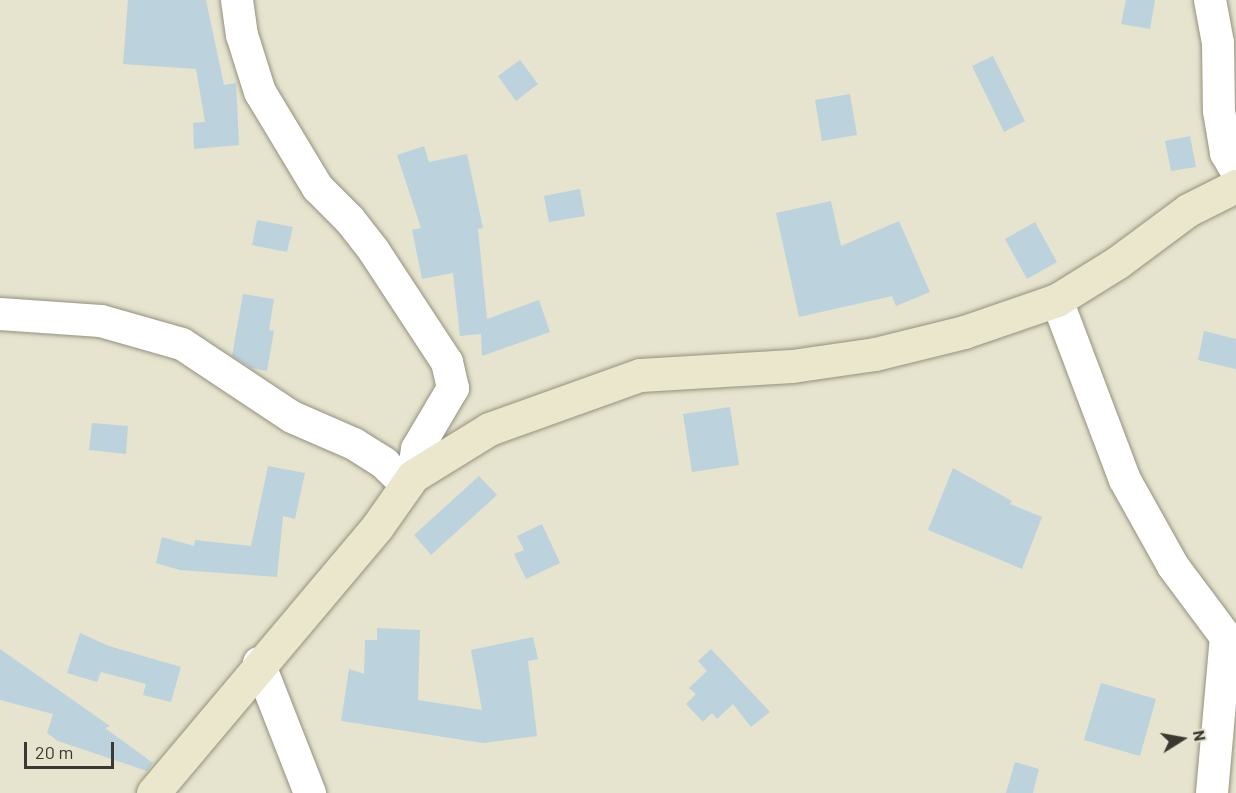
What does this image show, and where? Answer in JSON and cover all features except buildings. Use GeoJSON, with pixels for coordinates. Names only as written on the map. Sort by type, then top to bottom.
{"type":"FeatureCollection","features":[{"type":"Feature","properties":{"kind":"street"},"geometry":{"type":"LineString","coordinates":[[237,0],[242,35],[260,92],[318,188],[350,220],[374,251],[447,362],[453,388],[417,449],[410,481]]}},
{"type":"Feature","properties":{"kind":"street"},"geometry":{"type":"LineString","coordinates":[[1210,0],[1218,43],[1222,132],[1226,153],[1236,170]]}},
{"type":"Feature","properties":{"kind":"street"},"geometry":{"type":"LineString","coordinates":[[153,793],[259,663],[377,527],[410,481],[489,429],[521,415],[640,375],[792,366],[875,354],[964,332],[1057,300],[1118,262],[1188,210],[1236,186]]}},
{"type":"Feature","properties":{"kind":"street"},"geometry":{"type":"LineString","coordinates":[[1057,300],[1125,480],[1173,566],[1231,641],[1212,793]]}},
{"type":"Feature","properties":{"kind":"street"},"geometry":{"type":"LineString","coordinates":[[0,314],[101,321],[182,344],[292,417],[374,456],[410,481]]}},
{"type":"Feature","properties":{"kind":"street"},"geometry":{"type":"LineString","coordinates":[[259,663],[310,793]]}}]}
